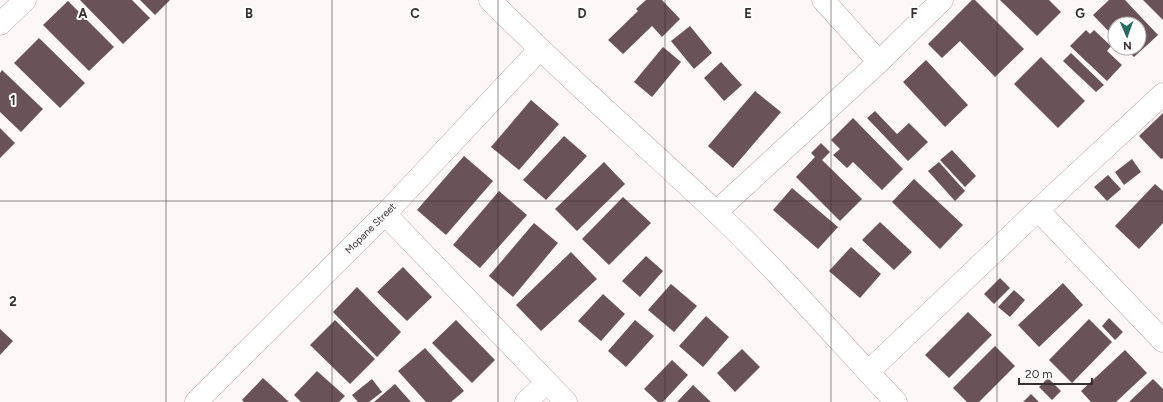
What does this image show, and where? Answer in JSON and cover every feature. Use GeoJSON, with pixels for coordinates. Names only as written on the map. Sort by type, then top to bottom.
{"type":"FeatureCollection","features":[{"type":"Feature","properties":{"kind":"street"},"geometry":{"type":"LineString","coordinates":[[0,24],[25,0]]}},
{"type":"Feature","properties":{"kind":"street"},"geometry":{"type":"LineString","coordinates":[[490,0],[538,50],[716,212],[826,324],[896,402]]}},
{"type":"Feature","properties":{"kind":"street"},"geometry":{"type":"LineString","coordinates":[[823,0],[879,62]]}},
{"type":"Feature","properties":{"kind":"street"},"geometry":{"type":"LineString","coordinates":[[716,212],[879,62],[942,0]]}},
{"type":"Feature","properties":{"kind":"street","name":"Mopane Street"},"geometry":{"type":"LineString","coordinates":[[196,402],[385,214],[538,50]]}},
{"type":"Feature","properties":{"kind":"street"},"geometry":{"type":"LineString","coordinates":[[868,372],[1038,210],[1163,94]]}},
{"type":"Feature","properties":{"kind":"street"},"geometry":{"type":"LineString","coordinates":[[1038,210],[1163,341]]}},
{"type":"Feature","properties":{"kind":"street"},"geometry":{"type":"LineString","coordinates":[[385,214],[546,383],[566,402]]}},
{"type":"Feature","properties":{"kind":"street"},"geometry":{"type":"LineString","coordinates":[[526,402],[546,383]]}},
{"type":"Feature","properties":{"kind":"building"},"geometry":{"type":"Polygon","coordinates":[[[80,0],[132,0],[150,18],[123,44],[80,0]]]}},
{"type":"Feature","properties":{"kind":"building"},"geometry":{"type":"Polygon","coordinates":[[[140,0],[170,0],[155,15],[140,0]]]}},
{"type":"Feature","properties":{"kind":"building"},"geometry":{"type":"Polygon","coordinates":[[[646,0],[662,0],[680,19],[662,37],[652,26],[623,54],[608,40],[638,11],[636,9],[646,0]]]}},
{"type":"Feature","properties":{"kind":"building"},"geometry":{"type":"Polygon","coordinates":[[[972,0],[975,0],[1024,49],[995,77],[960,41],[942,58],[928,44],[972,0]]]}},
{"type":"Feature","properties":{"kind":"building"},"geometry":{"type":"Polygon","coordinates":[[[1000,0],[1049,0],[1061,12],[1037,36],[1000,0]]]}},
{"type":"Feature","properties":{"kind":"building"},"geometry":{"type":"Polygon","coordinates":[[[1109,0],[1125,0],[1140,16],[1107,16],[1107,30],[1093,15],[1109,0]]]}},
{"type":"Feature","properties":{"kind":"building"},"geometry":{"type":"Polygon","coordinates":[[[1143,0],[1163,0],[1163,20],[1143,0]]]}},
{"type":"Feature","properties":{"kind":"building"},"geometry":{"type":"Polygon","coordinates":[[[68,1],[114,47],[89,71],[43,25],[68,1]]]}},
{"type":"Feature","properties":{"kind":"building"},"geometry":{"type":"Polygon","coordinates":[[[1147,23],[1158,35],[1147,45],[1147,23]]]}},
{"type":"Feature","properties":{"kind":"building"},"geometry":{"type":"Polygon","coordinates":[[[690,26],[712,53],[694,69],[671,41],[690,26]]]}},
{"type":"Feature","properties":{"kind":"building"},"geometry":{"type":"Polygon","coordinates":[[[1086,30],[1090,34],[1094,30],[1107,42],[1107,56],[1112,56],[1122,65],[1107,81],[1070,46],[1086,30]]]}},
{"type":"Feature","properties":{"kind":"building"},"geometry":{"type":"Polygon","coordinates":[[[39,38],[85,83],[60,108],[14,63],[39,38]]]}},
{"type":"Feature","properties":{"kind":"building"},"geometry":{"type":"Polygon","coordinates":[[[663,47],[681,62],[652,97],[634,82],[663,47]]]}},
{"type":"Feature","properties":{"kind":"building"},"geometry":{"type":"Polygon","coordinates":[[[1071,53],[1104,85],[1096,92],[1063,61],[1071,53]]]}},
{"type":"Feature","properties":{"kind":"building"},"geometry":{"type":"Polygon","coordinates":[[[1041,57],[1085,101],[1058,128],[1014,84],[1041,57]]]}},
{"type":"Feature","properties":{"kind":"building"},"geometry":{"type":"Polygon","coordinates":[[[926,60],[968,105],[945,127],[903,82],[926,60]]]}},
{"type":"Feature","properties":{"kind":"building"},"geometry":{"type":"Polygon","coordinates":[[[721,62],[742,85],[724,101],[704,78],[721,62]]]}},
{"type":"Feature","properties":{"kind":"building"},"geometry":{"type":"Polygon","coordinates":[[[2,70],[43,109],[21,132],[0,112],[0,73],[2,70]]]}},
{"type":"Feature","properties":{"kind":"building"},"geometry":{"type":"Polygon","coordinates":[[[755,91],[781,112],[733,168],[708,146],[755,91]]]}},
{"type":"Feature","properties":{"kind":"building"},"geometry":{"type":"Polygon","coordinates":[[[531,100],[559,124],[519,170],[491,147],[531,100]]]}},
{"type":"Feature","properties":{"kind":"building"},"geometry":{"type":"Polygon","coordinates":[[[875,111],[897,134],[909,123],[928,142],[908,161],[867,118],[875,111]]]}},
{"type":"Feature","properties":{"kind":"building"},"geometry":{"type":"Polygon","coordinates":[[[1163,113],[1163,158],[1161,159],[1139,136],[1163,113]]]}},
{"type":"Feature","properties":{"kind":"building"},"geometry":{"type":"Polygon","coordinates":[[[853,118],[903,169],[882,190],[853,162],[847,168],[833,155],[840,149],[831,140],[853,118]]]}},
{"type":"Feature","properties":{"kind":"building"},"geometry":{"type":"Polygon","coordinates":[[[0,128],[15,143],[0,158],[0,128]]]}},
{"type":"Feature","properties":{"kind":"building"},"geometry":{"type":"Polygon","coordinates":[[[564,136],[587,156],[546,200],[523,180],[564,136]]]}},
{"type":"Feature","properties":{"kind":"building"},"geometry":{"type":"Polygon","coordinates":[[[821,143],[830,152],[822,160],[862,199],[840,221],[796,177],[815,157],[811,153],[821,143]]]}},
{"type":"Feature","properties":{"kind":"building"},"geometry":{"type":"Polygon","coordinates":[[[952,150],[976,176],[965,187],[940,160],[952,150]]]}},
{"type":"Feature","properties":{"kind":"building"},"geometry":{"type":"Polygon","coordinates":[[[464,156],[493,181],[446,235],[417,210],[464,156]]]}},
{"type":"Feature","properties":{"kind":"building"},"geometry":{"type":"Polygon","coordinates":[[[1132,159],[1141,172],[1124,185],[1115,172],[1132,159]]]}},
{"type":"Feature","properties":{"kind":"building"},"geometry":{"type":"Polygon","coordinates":[[[604,162],[625,184],[577,231],[555,209],[604,162]]]}},
{"type":"Feature","properties":{"kind":"building"},"geometry":{"type":"Polygon","coordinates":[[[939,162],[965,191],[955,201],[928,171],[939,162]]]}},
{"type":"Feature","properties":{"kind":"building"},"geometry":{"type":"Polygon","coordinates":[[[1108,175],[1121,189],[1107,201],[1094,187],[1108,175]]]}},
{"type":"Feature","properties":{"kind":"building"},"geometry":{"type":"Polygon","coordinates":[[[914,179],[963,225],[940,249],[892,202],[914,179]]]}},
{"type":"Feature","properties":{"kind":"building"},"geometry":{"type":"Polygon","coordinates":[[[1155,184],[1163,191],[1163,223],[1139,249],[1115,226],[1155,184]]]}},
{"type":"Feature","properties":{"kind":"building"},"geometry":{"type":"Polygon","coordinates":[[[792,188],[838,227],[818,249],[773,210],[792,188]]]}},
{"type":"Feature","properties":{"kind":"building"},"geometry":{"type":"Polygon","coordinates":[[[499,191],[527,215],[480,268],[453,245],[499,191]]]}},
{"type":"Feature","properties":{"kind":"building"},"geometry":{"type":"Polygon","coordinates":[[[623,197],[651,223],[609,265],[582,239],[623,197]]]}},
{"type":"Feature","properties":{"kind":"building"},"geometry":{"type":"Polygon","coordinates":[[[880,222],[912,252],[894,270],[862,240],[880,222]]]}},
{"type":"Feature","properties":{"kind":"building"},"geometry":{"type":"Polygon","coordinates":[[[534,223],[558,243],[513,297],[489,276],[534,223]]]}},
{"type":"Feature","properties":{"kind":"building"},"geometry":{"type":"Polygon","coordinates":[[[851,247],[881,274],[860,298],[829,271],[851,247]]]}},
{"type":"Feature","properties":{"kind":"building"},"geometry":{"type":"Polygon","coordinates":[[[571,252],[597,279],[541,331],[516,305],[571,252]]]}},
{"type":"Feature","properties":{"kind":"building"},"geometry":{"type":"Polygon","coordinates":[[[646,256],[663,271],[640,297],[622,281],[646,256]]]}},
{"type":"Feature","properties":{"kind":"building"},"geometry":{"type":"Polygon","coordinates":[[[403,267],[432,297],[407,321],[377,292],[403,267]]]}},
{"type":"Feature","properties":{"kind":"building"},"geometry":{"type":"Polygon","coordinates":[[[1000,278],[1010,288],[994,304],[984,294],[1000,278]]]}},
{"type":"Feature","properties":{"kind":"building"},"geometry":{"type":"Polygon","coordinates":[[[1063,283],[1083,305],[1039,347],[1018,325],[1063,283]]]}},
{"type":"Feature","properties":{"kind":"building"},"geometry":{"type":"Polygon","coordinates":[[[671,284],[697,306],[674,332],[648,310],[671,284]]]}},
{"type":"Feature","properties":{"kind":"building"},"geometry":{"type":"Polygon","coordinates":[[[357,287],[401,332],[377,357],[333,312],[357,287]]]}},
{"type":"Feature","properties":{"kind":"building"},"geometry":{"type":"Polygon","coordinates":[[[1014,290],[1025,300],[1010,317],[998,307],[1014,290]]]}},
{"type":"Feature","properties":{"kind":"building"},"geometry":{"type":"Polygon","coordinates":[[[603,294],[625,314],[601,341],[578,321],[603,294]]]}},
{"type":"Feature","properties":{"kind":"building"},"geometry":{"type":"Polygon","coordinates":[[[968,312],[992,335],[949,378],[925,355],[968,312]]]}},
{"type":"Feature","properties":{"kind":"building"},"geometry":{"type":"Polygon","coordinates":[[[706,316],[729,337],[703,367],[679,346],[706,316]]]}},
{"type":"Feature","properties":{"kind":"building"},"geometry":{"type":"Polygon","coordinates":[[[1109,318],[1123,332],[1115,340],[1102,326],[1109,318]]]}},
{"type":"Feature","properties":{"kind":"building"},"geometry":{"type":"Polygon","coordinates":[[[1089,319],[1112,342],[1072,383],[1049,360],[1089,319]]]}},
{"type":"Feature","properties":{"kind":"building"},"geometry":{"type":"Polygon","coordinates":[[[335,320],[375,359],[350,384],[310,345],[335,320]]]}},
{"type":"Feature","properties":{"kind":"building"},"geometry":{"type":"Polygon","coordinates":[[[456,320],[495,360],[472,383],[432,343],[456,320]]]}},
{"type":"Feature","properties":{"kind":"building"},"geometry":{"type":"Polygon","coordinates":[[[635,320],[654,336],[626,367],[608,351],[635,320]]]}},
{"type":"Feature","properties":{"kind":"building"},"geometry":{"type":"Polygon","coordinates":[[[0,329],[13,341],[0,355],[0,329]]]}},
{"type":"Feature","properties":{"kind":"building"},"geometry":{"type":"Polygon","coordinates":[[[995,346],[1015,366],[979,402],[967,402],[953,388],[995,346]]]}},
{"type":"Feature","properties":{"kind":"building"},"geometry":{"type":"Polygon","coordinates":[[[425,348],[464,391],[451,402],[426,402],[398,371],[425,348]]]}},
{"type":"Feature","properties":{"kind":"building"},"geometry":{"type":"Polygon","coordinates":[[[742,349],[760,367],[735,392],[717,373],[742,349]]]}},
{"type":"Feature","properties":{"kind":"building"},"geometry":{"type":"Polygon","coordinates":[[[1125,350],[1147,373],[1116,402],[1091,402],[1081,391],[1125,350]]]}},
{"type":"Feature","properties":{"kind":"building"},"geometry":{"type":"Polygon","coordinates":[[[672,360],[688,375],[663,402],[658,402],[644,389],[672,360]]]}},
{"type":"Feature","properties":{"kind":"building"},"geometry":{"type":"Polygon","coordinates":[[[317,371],[345,396],[339,402],[301,402],[294,395],[317,371]]]}},
{"type":"Feature","properties":{"kind":"building"},"geometry":{"type":"Polygon","coordinates":[[[263,378],[289,402],[244,402],[242,400],[263,378]]]}},
{"type":"Feature","properties":{"kind":"building"},"geometry":{"type":"Polygon","coordinates":[[[1048,378],[1061,391],[1052,400],[1039,387],[1048,378]]]}},
{"type":"Feature","properties":{"kind":"building"},"geometry":{"type":"Polygon","coordinates":[[[372,379],[382,392],[369,402],[358,402],[352,395],[372,379]]]}},
{"type":"Feature","properties":{"kind":"building"},"geometry":{"type":"Polygon","coordinates":[[[1153,379],[1163,389],[1163,402],[1129,402],[1153,379]]]}},
{"type":"Feature","properties":{"kind":"building"},"geometry":{"type":"Polygon","coordinates":[[[395,384],[411,402],[374,402],[395,384]]]}},
{"type":"Feature","properties":{"kind":"building"},"geometry":{"type":"Polygon","coordinates":[[[693,385],[711,402],[677,402],[693,385]]]}},
{"type":"Feature","properties":{"kind":"building"},"geometry":{"type":"Polygon","coordinates":[[[1031,394],[1039,402],[1023,402],[1031,394]]]}}]}
